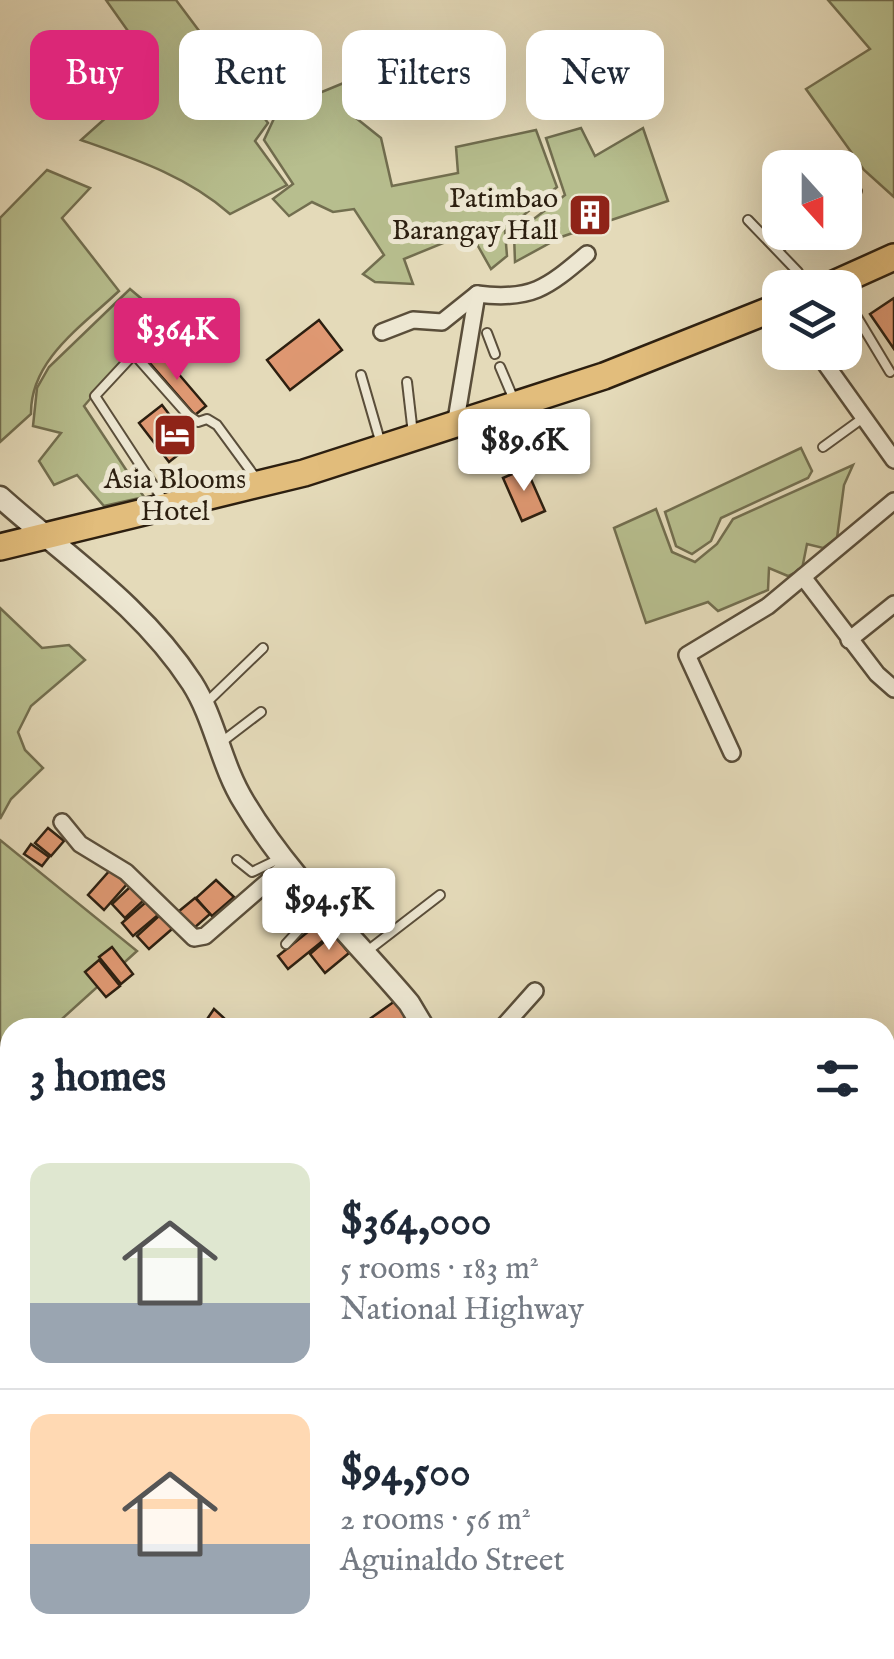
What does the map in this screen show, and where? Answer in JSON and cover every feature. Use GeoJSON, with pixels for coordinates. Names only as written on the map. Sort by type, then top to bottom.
{"type":"FeatureCollection","features":[{"type":"Feature","properties":{"kind":"main road"},"geometry":{"type":"LineString","coordinates":[[861,270],[894,257]]}},
{"type":"Feature","properties":{"kind":"main road"},"geometry":{"type":"LineString","coordinates":[[0,547],[260,485],[455,426],[762,313]]}},
{"type":"Feature","properties":{"kind":"street"},"geometry":{"type":"LineString","coordinates":[[382,332],[413,320],[442,322],[477,294],[515,298],[552,284],[588,254]]}},
{"type":"Feature","properties":{"kind":"street"},"geometry":{"type":"LineString","coordinates":[[455,426],[477,294]]}},
{"type":"Feature","properties":{"kind":"street"},"geometry":{"type":"LineString","coordinates":[[830,370],[894,460]]}},
{"type":"Feature","properties":{"kind":"street"},"geometry":{"type":"LineString","coordinates":[[0,497],[125,602],[194,685],[240,795],[286,860],[366,952],[416,1018]]}},
{"type":"Feature","properties":{"kind":"street"},"geometry":{"type":"LineString","coordinates":[[732,753],[688,655],[768,606],[894,501]]}},
{"type":"Feature","properties":{"kind":"street"},"geometry":{"type":"LineString","coordinates":[[804,577],[850,640],[894,690]]}},
{"type":"Feature","properties":{"kind":"street"},"geometry":{"type":"LineString","coordinates":[[850,640],[894,604]]}},
{"type":"Feature","properties":{"kind":"street"},"geometry":{"type":"LineString","coordinates":[[62,822],[80,844],[126,872],[194,938],[205,936],[286,860]]}},
{"type":"Feature","properties":{"kind":"street"},"geometry":{"type":"LineString","coordinates":[[511,1018],[535,992]]}},
{"type":"Feature","properties":{"kind":"lane"},"geometry":{"type":"LineString","coordinates":[[748,220],[762,234]]}},
{"type":"Feature","properties":{"kind":"lane"},"geometry":{"type":"LineString","coordinates":[[779,250],[804,270]]}},
{"type":"Feature","properties":{"kind":"lane"},"geometry":{"type":"LineString","coordinates":[[488,334],[495,354]]}},
{"type":"Feature","properties":{"kind":"lane"},"geometry":{"type":"LineString","coordinates":[[862,336],[890,372]]}},
{"type":"Feature","properties":{"kind":"lane"},"geometry":{"type":"LineString","coordinates":[[168,508],[95,396],[134,354],[188,415],[198,422],[208,419],[217,424],[260,485]]}},
{"type":"Feature","properties":{"kind":"lane"},"geometry":{"type":"LineString","coordinates":[[500,367],[517,406]]}},
{"type":"Feature","properties":{"kind":"lane"},"geometry":{"type":"LineString","coordinates":[[361,374],[382,448]]}},
{"type":"Feature","properties":{"kind":"lane"},"geometry":{"type":"LineString","coordinates":[[407,382],[414,438]]}},
{"type":"Feature","properties":{"kind":"lane"},"geometry":{"type":"LineString","coordinates":[[823,446],[863,418]]}},
{"type":"Feature","properties":{"kind":"lane"},"geometry":{"type":"LineString","coordinates":[[202,706],[262,648]]}},
{"type":"Feature","properties":{"kind":"lane"},"geometry":{"type":"LineString","coordinates":[[220,744],[261,712]]}},
{"type":"Feature","properties":{"kind":"lane"},"geometry":{"type":"LineString","coordinates":[[237,860],[252,872],[286,860]]}},
{"type":"Feature","properties":{"kind":"lane"},"geometry":{"type":"LineString","coordinates":[[366,952],[440,895]]}},
{"type":"Feature","properties":{"kind":"lane"},"geometry":{"type":"LineString","coordinates":[[286,944],[324,904]]}},
{"type":"Feature","properties":{"kind":"green space"},"geometry":{"type":"Polygon","coordinates":[[[106,0],[176,0],[198,30],[179,30],[179,120],[266,120],[268,123],[255,141],[287,185],[230,214],[178,179],[81,140],[103,120],[159,120],[159,30],[127,30],[106,0]]]}},
{"type":"Feature","properties":{"kind":"green space"},"geometry":{"type":"Polygon","coordinates":[[[828,0],[894,0],[894,197],[864,170],[862,150],[850,150],[806,89],[870,49],[828,0]]]}},
{"type":"Feature","properties":{"kind":"green space"},"geometry":{"type":"Polygon","coordinates":[[[342,84],[342,120],[358,120],[381,138],[392,186],[458,173],[456,147],[536,130],[557,187],[505,231],[507,256],[491,269],[470,232],[404,259],[413,284],[375,282],[363,274],[384,255],[354,209],[333,212],[312,202],[289,216],[273,199],[293,184],[264,140],[273,120],[322,120],[322,92],[342,84]]]}},
{"type":"Feature","properties":{"kind":"green space"},"geometry":{"type":"Polygon","coordinates":[[[581,128],[595,156],[643,128],[668,201],[561,237],[515,262],[514,234],[565,195],[546,138],[581,128]]]}},
{"type":"Feature","properties":{"kind":"green space"},"geometry":{"type":"Polygon","coordinates":[[[47,170],[90,188],[62,218],[119,291],[61,345],[39,377],[31,414],[0,442],[0,218],[47,170]]]}},
{"type":"Feature","properties":{"kind":"green space"},"geometry":{"type":"Polygon","coordinates":[[[130,289],[162,316],[84,406],[144,497],[104,506],[77,475],[54,485],[39,461],[61,433],[33,426],[37,388],[49,367],[130,289]]]}},
{"type":"Feature","properties":{"kind":"green space"},"geometry":{"type":"Polygon","coordinates":[[[801,448],[812,471],[808,478],[721,518],[711,541],[692,554],[676,546],[665,512],[801,448]]]}},
{"type":"Feature","properties":{"kind":"green space"},"geometry":{"type":"Polygon","coordinates":[[[853,465],[844,485],[837,538],[823,548],[807,544],[802,569],[788,576],[769,568],[768,590],[718,611],[708,602],[646,623],[614,528],[656,509],[672,552],[695,562],[717,544],[733,519],[853,465]]]}},
{"type":"Feature","properties":{"kind":"green space"},"geometry":{"type":"Polygon","coordinates":[[[0,608],[42,648],[69,645],[85,660],[31,706],[18,732],[25,750],[43,768],[11,799],[0,819],[0,608]]]}},
{"type":"Feature","properties":{"kind":"green space"},"geometry":{"type":"Polygon","coordinates":[[[0,840],[137,951],[63,1018],[0,1018],[0,840]]]}},
{"type":"Feature","properties":{"kind":"building","name":"Patimbao Barangay Hall"},"geometry":{"type":"Polygon","coordinates":[[[588,204],[602,216],[594,228],[578,214],[588,204]]]}},
{"type":"Feature","properties":{"kind":"building"},"geometry":{"type":"Polygon","coordinates":[[[894,298],[894,349],[870,314],[894,298]]]}},
{"type":"Feature","properties":{"kind":"building"},"geometry":{"type":"Polygon","coordinates":[[[319,320],[342,350],[290,390],[267,360],[319,320]]]}},
{"type":"Feature","properties":{"kind":"building"},"geometry":{"type":"Polygon","coordinates":[[[159,351],[206,406],[195,415],[148,361],[159,351]]]}},
{"type":"Feature","properties":{"kind":"building"},"geometry":{"type":"Polygon","coordinates":[[[162,405],[192,444],[169,462],[139,423],[162,405]]]}},
{"type":"Feature","properties":{"kind":"building"},"geometry":{"type":"Polygon","coordinates":[[[526,468],[545,511],[522,521],[503,478],[526,468]]]}},
{"type":"Feature","properties":{"kind":"building"},"geometry":{"type":"Polygon","coordinates":[[[48,828],[64,841],[51,856],[35,843],[48,828]]]}},
{"type":"Feature","properties":{"kind":"building"},"geometry":{"type":"Polygon","coordinates":[[[31,844],[49,857],[42,866],[24,854],[31,844]]]}},
{"type":"Feature","properties":{"kind":"building"},"geometry":{"type":"Polygon","coordinates":[[[111,869],[127,884],[104,910],[88,895],[111,869]]]}},
{"type":"Feature","properties":{"kind":"building"},"geometry":{"type":"Polygon","coordinates":[[[216,880],[234,897],[212,916],[196,898],[216,880]]]}},
{"type":"Feature","properties":{"kind":"building"},"geometry":{"type":"Polygon","coordinates":[[[131,886],[144,900],[125,918],[112,904],[131,886]]]}},
{"type":"Feature","properties":{"kind":"building"},"geometry":{"type":"Polygon","coordinates":[[[195,898],[210,914],[193,929],[178,912],[195,898]]]}},
{"type":"Feature","properties":{"kind":"building"},"geometry":{"type":"Polygon","coordinates":[[[146,902],[158,915],[133,936],[122,923],[146,902]]]}},
{"type":"Feature","properties":{"kind":"building"},"geometry":{"type":"Polygon","coordinates":[[[160,915],[172,929],[149,949],[137,936],[160,915]]]}},
{"type":"Feature","properties":{"kind":"building"},"geometry":{"type":"Polygon","coordinates":[[[325,918],[335,931],[288,969],[278,956],[325,918]]]}},
{"type":"Feature","properties":{"kind":"building"},"geometry":{"type":"Polygon","coordinates":[[[333,934],[349,953],[325,973],[310,954],[333,934]]]}},
{"type":"Feature","properties":{"kind":"building"},"geometry":{"type":"Polygon","coordinates":[[[112,947],[133,974],[121,984],[99,957],[112,947]]]}},
{"type":"Feature","properties":{"kind":"building"},"geometry":{"type":"Polygon","coordinates":[[[99,960],[120,986],[106,997],[85,972],[99,960]]]}},
{"type":"Feature","properties":{"kind":"building"},"geometry":{"type":"Polygon","coordinates":[[[395,1001],[406,1017],[405,1018],[371,1018],[395,1001]]]}},
{"type":"Feature","properties":{"kind":"building"},"geometry":{"type":"Polygon","coordinates":[[[214,1009],[224,1018],[208,1018],[214,1009]]]}},
{"type":"Feature","properties":{"kind":"place","name":"Patimbao Barangay Hall"},"geometry":{"type":"Point","coordinates":[590,215]}},
{"type":"Feature","properties":{"kind":"place","name":"Asia Blooms Hotel"},"geometry":{"type":"Point","coordinates":[175,435]}}]}
